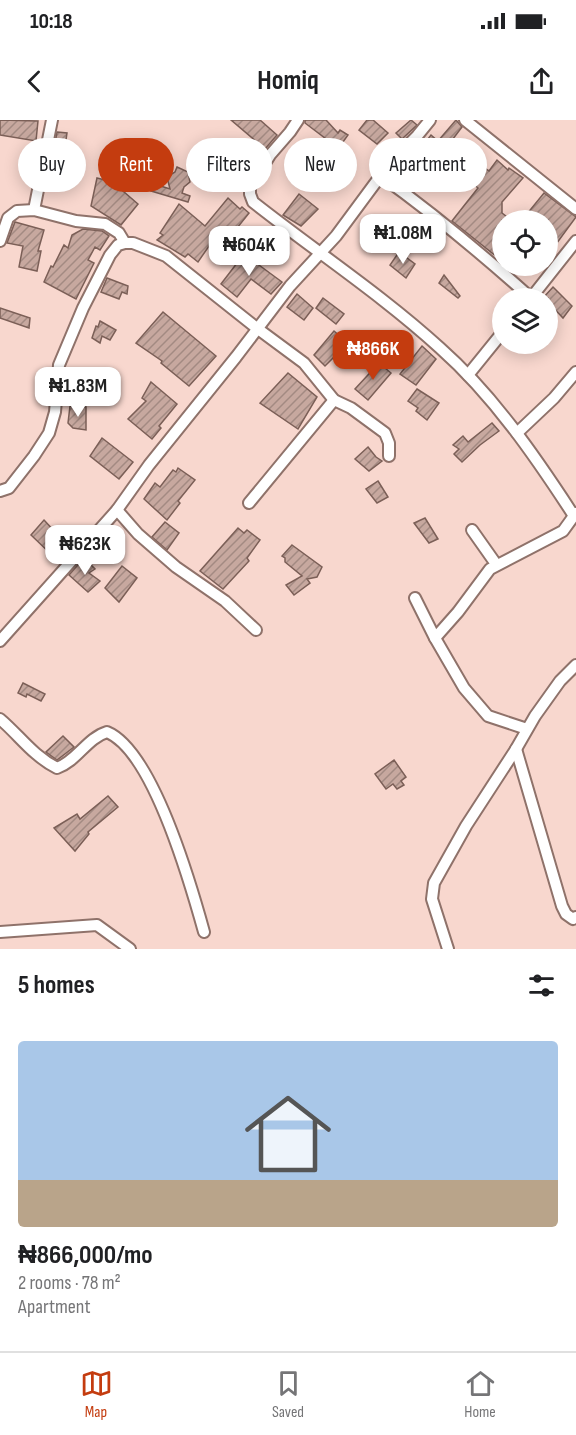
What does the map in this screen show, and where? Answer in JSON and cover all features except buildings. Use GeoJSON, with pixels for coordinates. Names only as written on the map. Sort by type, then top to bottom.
{"type":"FeatureCollection","features":[{"type":"Feature","properties":{"kind":"street"},"geometry":{"type":"LineString","coordinates":[[34,210],[52,120]]}},
{"type":"Feature","properties":{"kind":"street"},"geometry":{"type":"LineString","coordinates":[[298,120],[270,155],[250,187],[253,202],[321,252],[441,348],[468,375],[517,433],[575,515],[563,531],[490,569],[435,638]]}},
{"type":"Feature","properties":{"kind":"street"},"geometry":{"type":"LineString","coordinates":[[415,138],[430,120]]}},
{"type":"Feature","properties":{"kind":"street"},"geometry":{"type":"LineString","coordinates":[[465,120],[576,209]]}},
{"type":"Feature","properties":{"kind":"street"},"geometry":{"type":"LineString","coordinates":[[0,641],[117,510],[149,465],[290,286],[354,214],[370,192]]}},
{"type":"Feature","properties":{"kind":"street"},"geometry":{"type":"LineString","coordinates":[[403,192],[481,253],[520,288]]}},
{"type":"Feature","properties":{"kind":"street"},"geometry":{"type":"LineString","coordinates":[[0,241],[8,218],[17,211],[34,210],[76,221],[105,224],[119,233],[125,243]]}},
{"type":"Feature","properties":{"kind":"street"},"geometry":{"type":"LineString","coordinates":[[539,288],[576,241]]}},
{"type":"Feature","properties":{"kind":"street"},"geometry":{"type":"LineString","coordinates":[[0,491],[9,488],[49,433],[54,412],[59,364],[69,338],[111,255],[118,245],[125,243],[133,243],[166,256],[304,363],[334,400],[351,408],[385,433],[389,443],[389,456]]}},
{"type":"Feature","properties":{"kind":"street"},"geometry":{"type":"LineString","coordinates":[[468,375],[492,345]]}},
{"type":"Feature","properties":{"kind":"street"},"geometry":{"type":"LineString","coordinates":[[517,433],[554,398],[576,372]]}},
{"type":"Feature","properties":{"kind":"street"},"geometry":{"type":"LineString","coordinates":[[249,503],[334,400]]}},
{"type":"Feature","properties":{"kind":"street"},"geometry":{"type":"LineString","coordinates":[[117,510],[138,534],[176,567],[225,601],[256,630]]}},
{"type":"Feature","properties":{"kind":"street"},"geometry":{"type":"LineString","coordinates":[[472,530],[496,564]]}},
{"type":"Feature","properties":{"kind":"street"},"geometry":{"type":"LineString","coordinates":[[415,598],[464,688],[488,716],[527,729]]}},
{"type":"Feature","properties":{"kind":"street"},"geometry":{"type":"LineString","coordinates":[[448,949],[432,899],[434,883],[466,826],[527,729],[560,681],[576,665]]}},
{"type":"Feature","properties":{"kind":"street"},"geometry":{"type":"LineString","coordinates":[[0,719],[24,744],[47,763],[57,768],[73,759],[99,734],[107,732],[117,736],[145,774],[167,817],[194,892],[204,932]]}},
{"type":"Feature","properties":{"kind":"street"},"geometry":{"type":"LineString","coordinates":[[516,749],[562,906],[566,914],[573,919],[576,917]]}},
{"type":"Feature","properties":{"kind":"street"},"geometry":{"type":"LineString","coordinates":[[0,932],[97,925],[130,949]]}}]}
